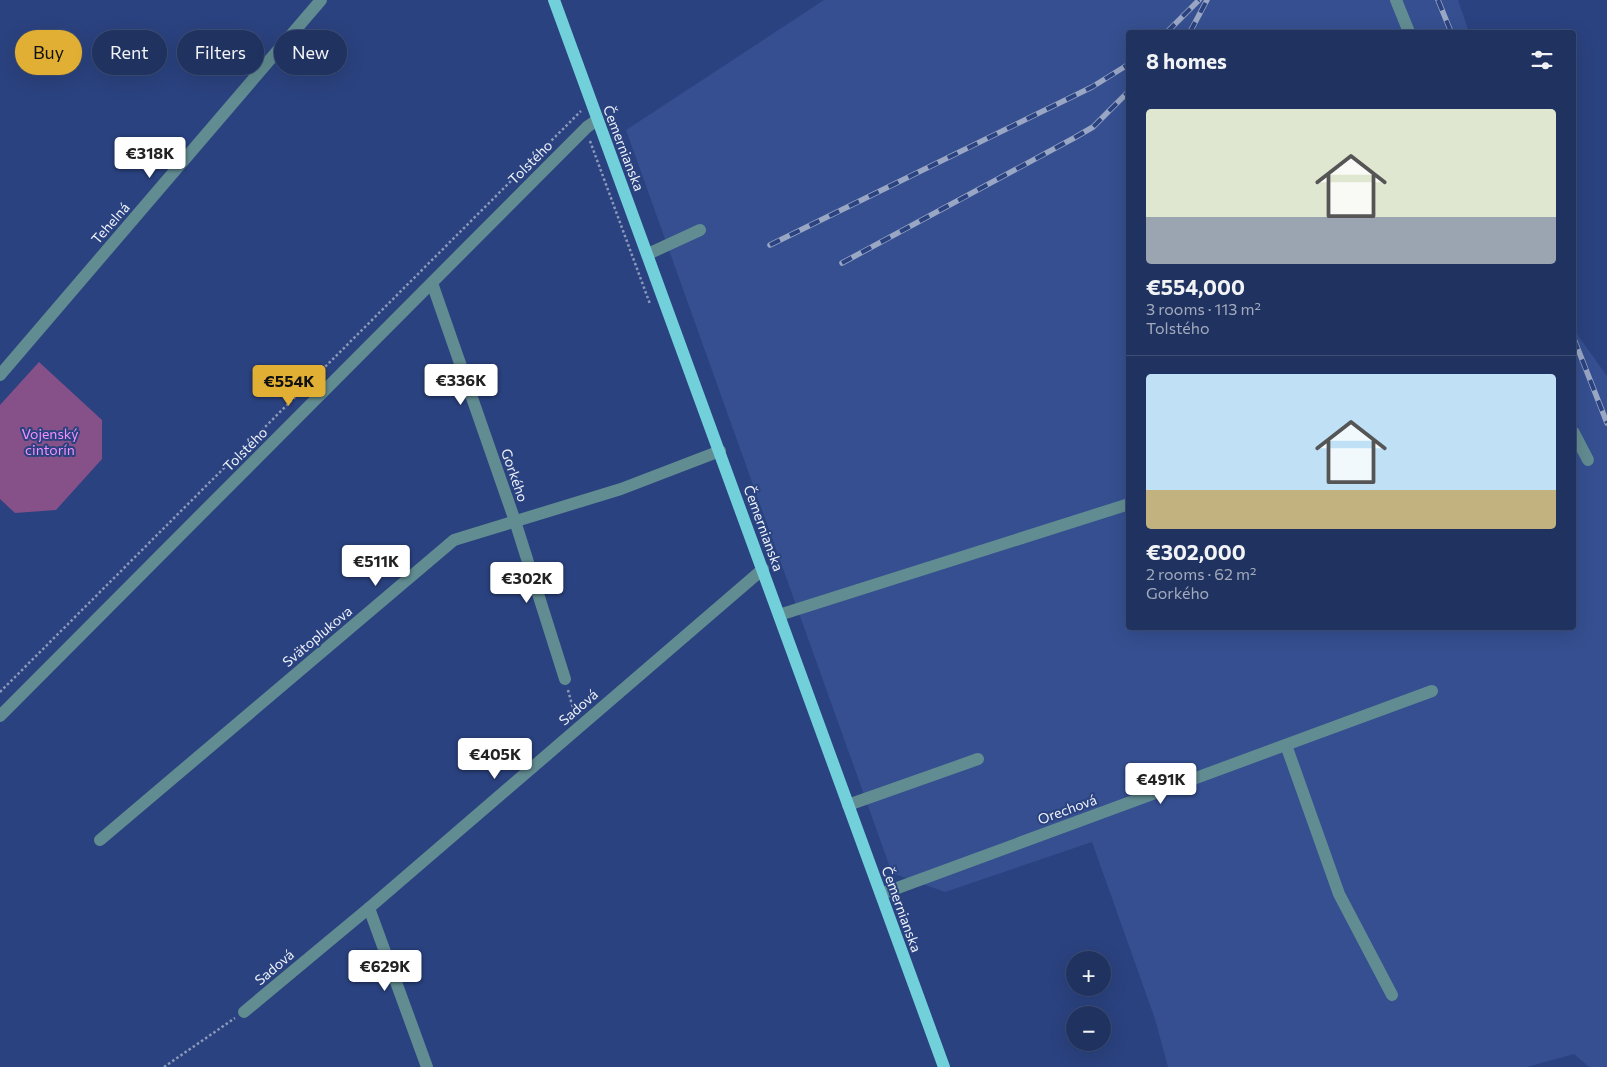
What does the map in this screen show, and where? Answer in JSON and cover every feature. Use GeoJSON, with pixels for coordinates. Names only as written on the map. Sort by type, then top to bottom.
{"type":"FeatureCollection","features":[{"type":"Feature","properties":{"kind":"main road","name":"Čemernianska"},"geometry":{"type":"LineString","coordinates":[[554,0],[944,1067]]}},
{"type":"Feature","properties":{"kind":"street","name":"Tehelná"},"geometry":{"type":"LineString","coordinates":[[0,375],[321,0]]}},
{"type":"Feature","properties":{"kind":"street"},"geometry":{"type":"LineString","coordinates":[[1396,0],[1408,30]]}},
{"type":"Feature","properties":{"kind":"street","name":"Tolstého"},"geometry":{"type":"LineString","coordinates":[[0,716],[586,127],[597,120]]}},
{"type":"Feature","properties":{"kind":"street"},"geometry":{"type":"LineString","coordinates":[[648,254],[700,230]]}},
{"type":"Feature","properties":{"kind":"street","name":"Gorkého"},"geometry":{"type":"LineString","coordinates":[[432,283],[515,521],[565,678]]}},
{"type":"Feature","properties":{"kind":"street"},"geometry":{"type":"LineString","coordinates":[[1576,437],[1588,460]]}},
{"type":"Feature","properties":{"kind":"street","name":"Svätoplukova"},"geometry":{"type":"LineString","coordinates":[[100,840],[454,540],[621,489],[720,451]]}},
{"type":"Feature","properties":{"kind":"street"},"geometry":{"type":"LineString","coordinates":[[779,615],[1126,505]]}},
{"type":"Feature","properties":{"kind":"street","name":"Sadová"},"geometry":{"type":"LineString","coordinates":[[244,1012],[369,908],[762,569]]}},
{"type":"Feature","properties":{"kind":"street","name":"Orechová"},"geometry":{"type":"LineString","coordinates":[[881,894],[1432,691]]}},
{"type":"Feature","properties":{"kind":"street"},"geometry":{"type":"LineString","coordinates":[[1286,744],[1339,894],[1392,995]]}},
{"type":"Feature","properties":{"kind":"street"},"geometry":{"type":"LineString","coordinates":[[848,805],[978,759]]}},
{"type":"Feature","properties":{"kind":"street"},"geometry":{"type":"LineString","coordinates":[[369,908],[427,1067]]}},
{"type":"Feature","properties":{"kind":"path"},"geometry":{"type":"LineString","coordinates":[[0,692],[266,428],[376,313],[582,110]]}},
{"type":"Feature","properties":{"kind":"path"},"geometry":{"type":"LineString","coordinates":[[589,139],[651,307]]}},
{"type":"Feature","properties":{"kind":"path"},"geometry":{"type":"LineString","coordinates":[[565,678],[580,725]]}},
{"type":"Feature","properties":{"kind":"path"},"geometry":{"type":"LineString","coordinates":[[164,1067],[244,1012]]}},
{"type":"Feature","properties":{"kind":"shaded area"},"geometry":{"type":"Polygon","coordinates":[[[824,0],[1458,0],[1468,30],[1126,30],[1126,630],[1576,630],[1576,331],[1607,376],[1607,1067],[1589,1067],[1574,1054],[1527,1067],[1168,1067],[1155,1019],[1092,842],[945,892],[892,873],[626,130],[824,0]]]}},
{"type":"Feature","properties":{"kind":"green space","name":"Vojenský cintorín"},"geometry":{"type":"Polygon","coordinates":[[[39,362],[102,420],[102,459],[56,510],[15,513],[0,499],[0,405],[39,362]]]}},
{"type":"Feature","properties":{"kind":"railway"},"geometry":{"type":"LineString","coordinates":[[1169,30],[1199,0]]}},
{"type":"Feature","properties":{"kind":"railway"},"geometry":{"type":"LineString","coordinates":[[1191,30],[1207,0]]}},
{"type":"Feature","properties":{"kind":"railway"},"geometry":{"type":"LineString","coordinates":[[1438,0],[1450,30]]}},
{"type":"Feature","properties":{"kind":"railway"},"geometry":{"type":"LineString","coordinates":[[770,245],[1092,87],[1126,66]]}},
{"type":"Feature","properties":{"kind":"railway"},"geometry":{"type":"LineString","coordinates":[[842,263],[1093,127],[1126,94]]}},
{"type":"Feature","properties":{"kind":"railway"},"geometry":{"type":"LineString","coordinates":[[1576,344],[1607,423]]}}]}
